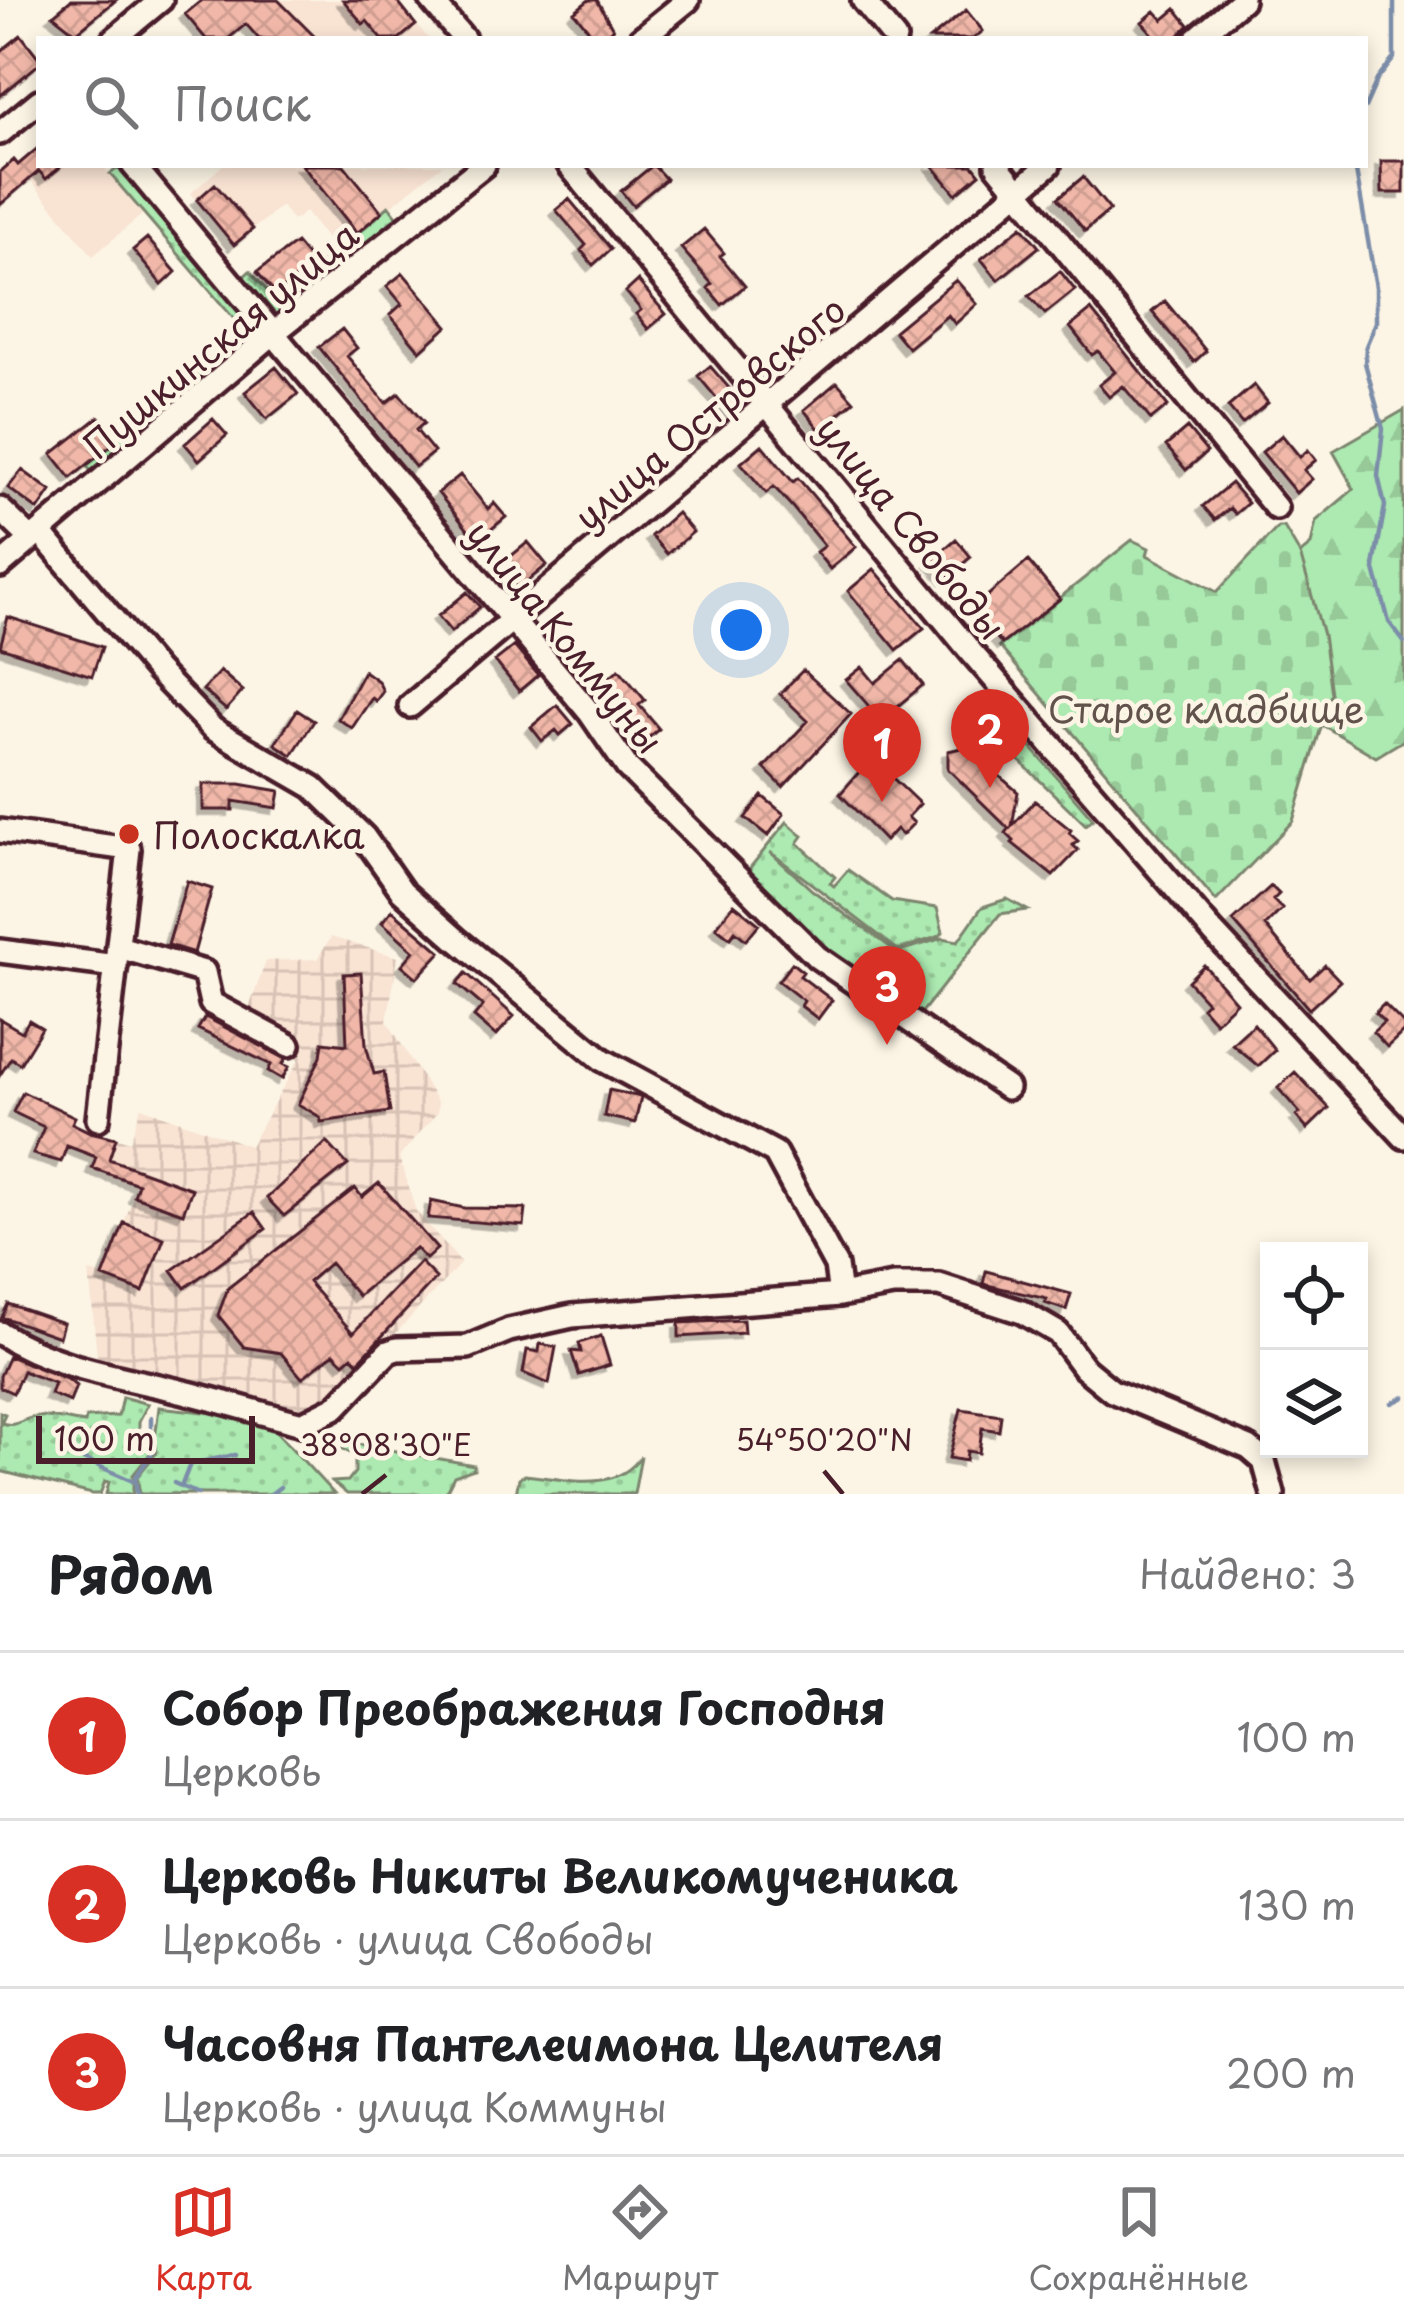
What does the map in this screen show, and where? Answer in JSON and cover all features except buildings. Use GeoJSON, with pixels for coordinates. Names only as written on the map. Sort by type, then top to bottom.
{"type":"FeatureCollection","features":[{"type":"Feature","properties":{"kind":"street"},"geometry":{"type":"LineString","coordinates":[[118,36],[161,0]]}},
{"type":"Feature","properties":{"kind":"street"},"geometry":{"type":"LineString","coordinates":[[431,0],[461,36]]}},
{"type":"Feature","properties":{"kind":"street"},"geometry":{"type":"LineString","coordinates":[[644,36],[688,0]]}},
{"type":"Feature","properties":{"kind":"street"},"geometry":{"type":"LineString","coordinates":[[863,0],[893,36]]}},
{"type":"Feature","properties":{"kind":"street"},"geometry":{"type":"LineString","coordinates":[[1200,36],[1242,0]]}},
{"type":"Feature","properties":{"kind":"street"},"geometry":{"type":"LineString","coordinates":[[0,133],[36,103]]}},
{"type":"Feature","properties":{"kind":"street","name":"улица Коммуны"},"geometry":{"type":"LineString","coordinates":[[136,168],[590,713],[627,767],[817,957],[1006,1088]]}},
{"type":"Feature","properties":{"kind":"street","name":"Пушкинская улица"},"geometry":{"type":"LineString","coordinates":[[0,566],[275,332],[480,168]]}},
{"type":"Feature","properties":{"kind":"street","name":"улица Свободы"},"geometry":{"type":"LineString","coordinates":[[572,168],[975,657],[1213,932],[1404,1137]]}},
{"type":"Feature","properties":{"kind":"street"},"geometry":{"type":"LineString","coordinates":[[1000,168],[1276,508]]}},
{"type":"Feature","properties":{"kind":"street","name":"улица Островского"},"geometry":{"type":"LineString","coordinates":[[410,706],[1044,168]]}},
{"type":"Feature","properties":{"kind":"street"},"geometry":{"type":"LineString","coordinates":[[0,509],[36,535],[213,729],[313,787],[364,838],[402,891],[455,939],[603,1060],[776,1153],[836,1266],[840,1295]]}},
{"type":"Feature","properties":{"kind":"street"},"geometry":{"type":"LineString","coordinates":[[0,831],[129,849],[98,1119]]}},
{"type":"Feature","properties":{"kind":"street"},"geometry":{"type":"LineString","coordinates":[[0,951],[117,957],[204,972],[211,1003],[289,1045]]}},
{"type":"Feature","properties":{"kind":"street"},"geometry":{"type":"LineString","coordinates":[[0,1333],[18,1344],[114,1378],[302,1424],[336,1407],[397,1348],[468,1347],[508,1330],[572,1316],[840,1295],[892,1285],[939,1285],[1022,1312],[1058,1333],[1084,1368],[1112,1391],[1249,1448],[1264,1461],[1273,1494]]}},
{"type":"Feature","properties":{"kind":"shaded area"},"geometry":{"type":"Polygon","coordinates":[[[244,0],[396,0],[426,36],[262,36],[268,29],[244,0]]]}},
{"type":"Feature","properties":{"kind":"shaded area"},"geometry":{"type":"Polygon","coordinates":[[[18,165],[105,168],[144,213],[93,256],[18,165]]]}},
{"type":"Feature","properties":{"kind":"shaded area"},"geometry":{"type":"Polygon","coordinates":[[[220,168],[438,168],[336,250],[305,212],[293,221],[281,206],[234,245],[191,193],[220,168]]]}},
{"type":"Feature","properties":{"kind":"shaded area"},"geometry":{"type":"Polygon","coordinates":[[[331,937],[398,957],[387,1021],[438,1103],[437,1113],[399,1157],[416,1211],[461,1263],[332,1402],[282,1412],[97,1356],[89,1272],[104,1276],[138,1185],[92,1168],[95,1157],[74,1149],[82,1126],[130,1142],[141,1107],[250,1146],[298,1061],[300,1036],[249,1008],[266,961],[317,959],[331,937]]]}},
{"type":"Feature","properties":{"kind":"green space"},"geometry":{"type":"Polygon","coordinates":[[[118,168],[255,336],[94,475],[86,465],[247,334],[110,174],[118,168]]]}},
{"type":"Feature","properties":{"kind":"green space"},"geometry":{"type":"Polygon","coordinates":[[[389,206],[401,221],[281,318],[273,318],[240,280],[250,271],[276,301],[389,206]]]}},
{"type":"Feature","properties":{"kind":"green space"},"geometry":{"type":"Polygon","coordinates":[[[1404,410],[1404,740],[1376,757],[1324,726],[1331,694],[1300,554],[1311,545],[1316,521],[1354,489],[1333,451],[1404,410]]]}},
{"type":"Feature","properties":{"kind":"green space","name":"Старое кладбище"},"geometry":{"type":"Polygon","coordinates":[[[1278,527],[1284,527],[1300,554],[1323,635],[1331,694],[1293,821],[1216,901],[999,646],[1132,540],[1149,548],[1147,555],[1217,592],[1278,527]]]}},
{"type":"Feature","properties":{"kind":"green space"},"geometry":{"type":"Polygon","coordinates":[[[1016,730],[1093,819],[1086,825],[1000,742],[1016,730]]]}},
{"type":"Feature","properties":{"kind":"green space"},"geometry":{"type":"Polygon","coordinates":[[[787,822],[803,836],[798,843],[835,877],[830,883],[834,886],[848,870],[892,901],[937,908],[940,936],[898,950],[770,852],[812,890],[897,952],[943,938],[958,941],[982,907],[1007,899],[1027,910],[1000,914],[919,1016],[830,951],[744,875],[787,822]]]}},
{"type":"Feature","properties":{"kind":"green space"},"geometry":{"type":"Polygon","coordinates":[[[122,1397],[148,1404],[139,1431],[153,1450],[133,1475],[133,1494],[106,1494],[109,1482],[105,1481],[100,1494],[92,1494],[0,1471],[0,1412],[5,1414],[1,1423],[6,1424],[44,1417],[85,1423],[86,1418],[118,1416],[122,1397]]]}},
{"type":"Feature","properties":{"kind":"green space"},"geometry":{"type":"Polygon","coordinates":[[[159,1407],[231,1415],[273,1428],[334,1494],[140,1494],[137,1477],[157,1452],[159,1407]]]}},
{"type":"Feature","properties":{"kind":"green space"},"geometry":{"type":"Polygon","coordinates":[[[341,1441],[474,1465],[474,1469],[454,1476],[445,1494],[347,1494],[332,1482],[348,1481],[355,1472],[355,1456],[340,1447],[341,1441]]]}},
{"type":"Feature","properties":{"kind":"green space"},"geometry":{"type":"Polygon","coordinates":[[[641,1456],[634,1494],[516,1494],[519,1478],[525,1475],[604,1480],[631,1468],[641,1456]]]}},
{"type":"Feature","properties":{"kind":"waterway"},"geometry":{"type":"LineString","coordinates":[[1368,100],[1394,58],[1394,0]]}},
{"type":"Feature","properties":{"kind":"waterway"},"geometry":{"type":"LineString","coordinates":[[1356,168],[1376,287],[1376,322],[1365,363],[1383,429],[1378,476],[1385,506],[1374,566],[1389,622],[1404,642]]}},
{"type":"Feature","properties":{"kind":"waterway"},"geometry":{"type":"LineString","coordinates":[[1392,1403],[1404,1397]]}},
{"type":"Feature","properties":{"kind":"waterway"},"geometry":{"type":"LineString","coordinates":[[137,1494],[135,1478],[155,1449],[151,1417]]}},
{"type":"Feature","properties":{"kind":"waterway"},"geometry":{"type":"LineString","coordinates":[[181,1487],[190,1464],[235,1455]]}},
{"type":"Feature","properties":{"kind":"waterway"},"geometry":{"type":"LineString","coordinates":[[76,1456],[135,1482]]}},
{"type":"Feature","properties":{"kind":"waterway"},"geometry":{"type":"LineString","coordinates":[[174,1483],[198,1494]]}},
{"type":"Feature","properties":{"kind":"waterway"},"geometry":{"type":"LineString","coordinates":[[271,1494],[280,1487]]}},
{"type":"Feature","properties":{"kind":"place","name":"Церковь Никиты Великомученика"},"geometry":{"type":"Point","coordinates":[990,788]}},
{"type":"Feature","properties":{"kind":"place","name":"Собор Преображения Господня"},"geometry":{"type":"Point","coordinates":[882,802]}},
{"type":"Feature","properties":{"kind":"place","name":"Полоскалка"},"geometry":{"type":"Point","coordinates":[129,834]}},
{"type":"Feature","properties":{"kind":"place","name":"Часовня Пантелеимона Целителя"},"geometry":{"type":"Point","coordinates":[887,1045]}}]}
